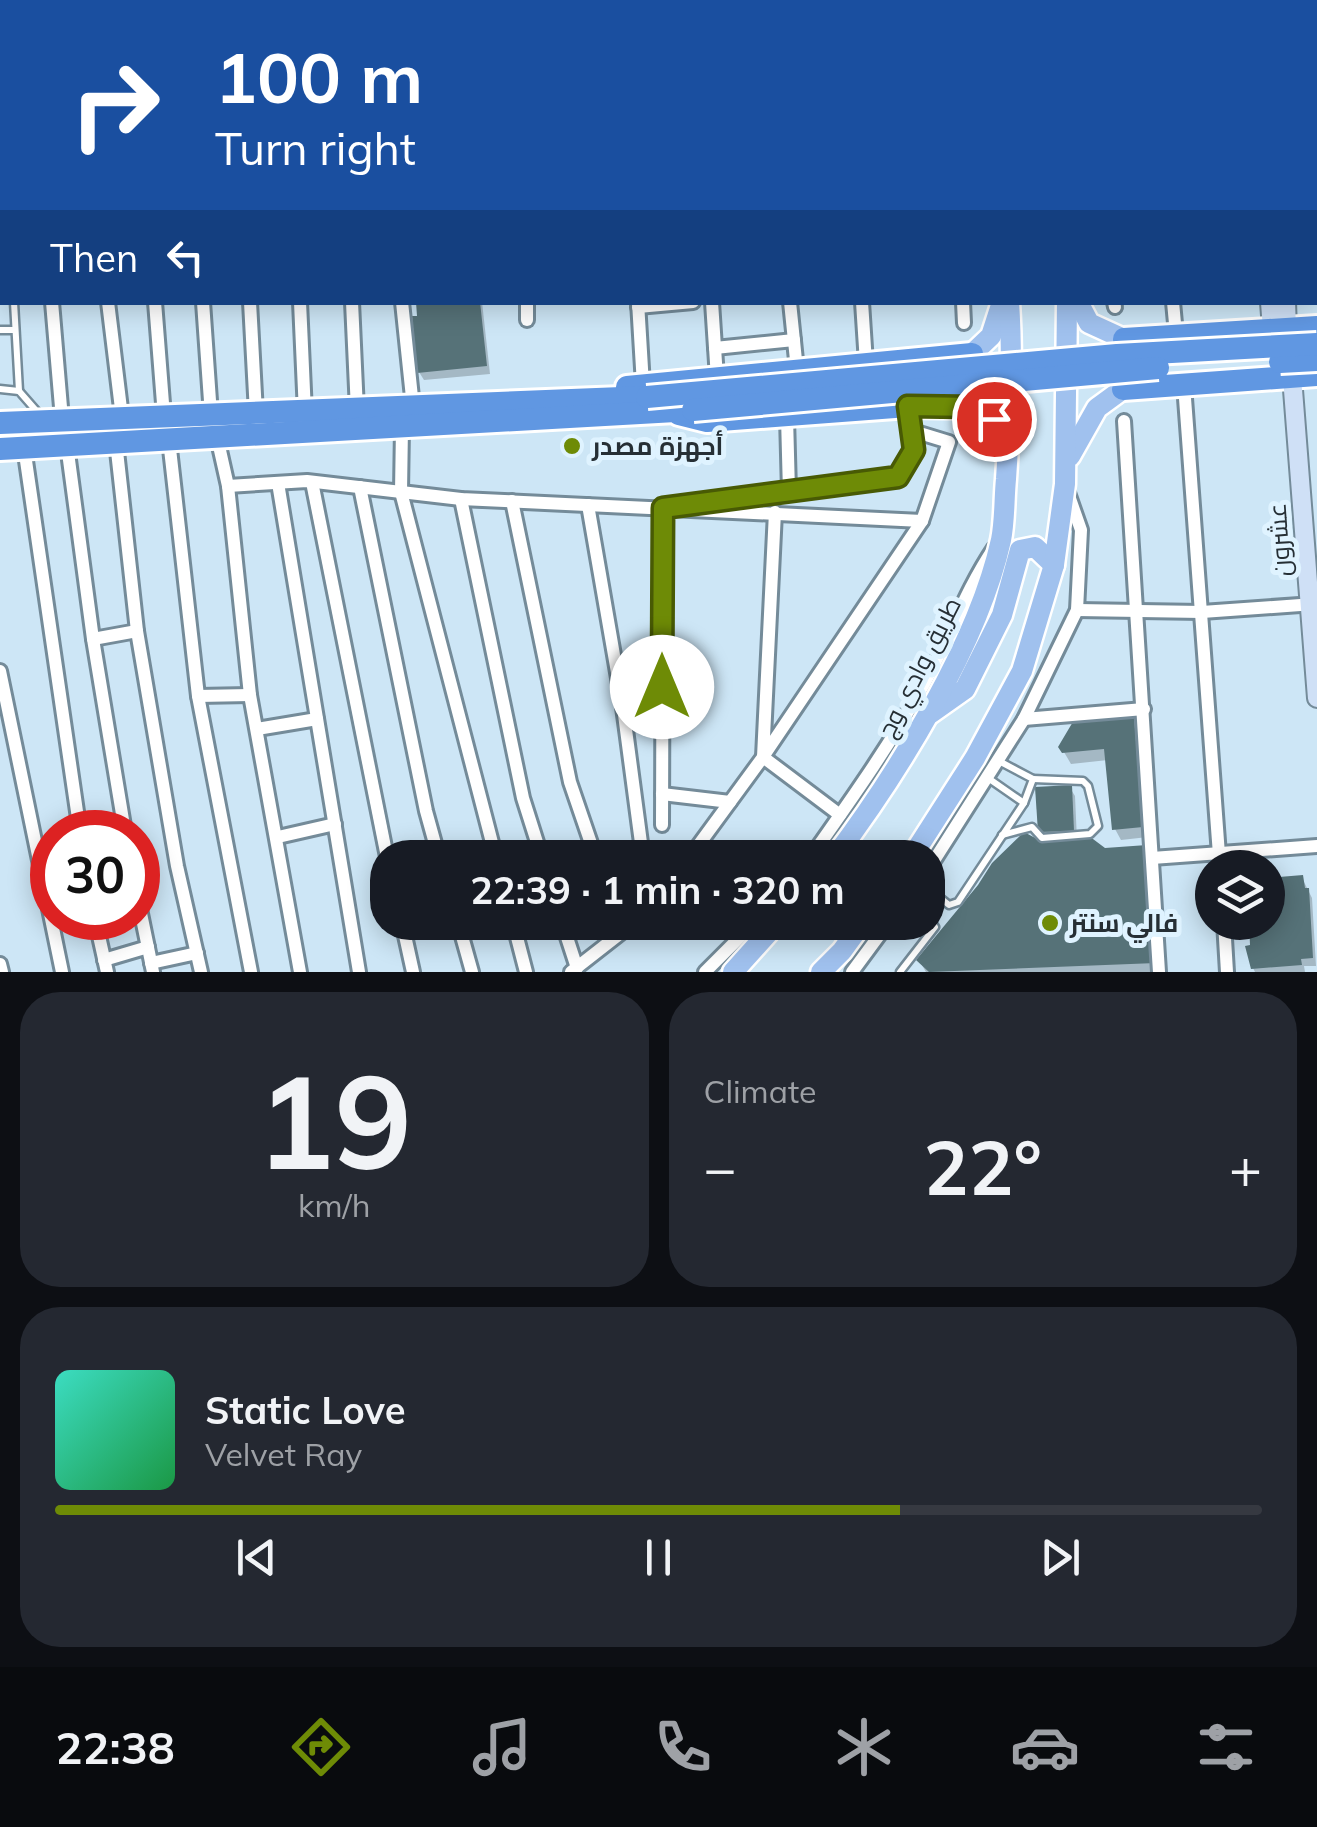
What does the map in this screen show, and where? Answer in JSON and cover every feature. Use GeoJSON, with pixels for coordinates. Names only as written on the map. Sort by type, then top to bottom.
{"type":"FeatureCollection","features":[{"type":"Feature","properties":{"kind":"highway"},"geometry":{"type":"LineString","coordinates":[[1124,339],[1317,327]]}},
{"type":"Feature","properties":{"kind":"highway"},"geometry":{"type":"LineString","coordinates":[[12,448],[169,440],[256,413],[356,410],[408,417],[511,402],[645,391],[1099,356],[1317,344]]}},
{"type":"Feature","properties":{"kind":"highway"},"geometry":{"type":"LineString","coordinates":[[645,391],[716,378],[972,354]]}},
{"type":"Feature","properties":{"kind":"highway"},"geometry":{"type":"LineString","coordinates":[[0,423],[164,416],[214,426],[682,411],[1122,371],[1317,360]]}},
{"type":"Feature","properties":{"kind":"highway"},"geometry":{"type":"LineString","coordinates":[[1123,389],[1317,376]]}},
{"type":"Feature","properties":{"kind":"highway"},"geometry":{"type":"LineString","coordinates":[[682,411],[707,421],[908,406],[976,407]]}},
{"type":"Feature","properties":{"kind":"main road"},"geometry":{"type":"LineString","coordinates":[[972,354],[992,336],[1004,305]]}},
{"type":"Feature","properties":{"kind":"main road","name":"طريق وادي وج"},"geometry":{"type":"LineString","coordinates":[[845,840],[922,720],[964,643],[980,608],[1001,538],[1014,361],[1005,305]]}},
{"type":"Feature","properties":{"kind":"main road"},"geometry":{"type":"LineString","coordinates":[[922,840],[1022,671],[1054,565],[1065,475],[1067,305]]}},
{"type":"Feature","properties":{"kind":"main road"},"geometry":{"type":"LineString","coordinates":[[1080,305],[1089,323],[1124,339]]}},
{"type":"Feature","properties":{"kind":"main road"},"geometry":{"type":"LineString","coordinates":[[1065,475],[1097,408],[1123,389]]}},
{"type":"Feature","properties":{"kind":"main road"},"geometry":{"type":"LineString","coordinates":[[976,407],[994,419],[1008,444]]}},
{"type":"Feature","properties":{"kind":"main road"},"geometry":{"type":"LineString","coordinates":[[922,720],[965,689],[1002,614],[1020,550],[1035,547],[1054,565]]}},
{"type":"Feature","properties":{"kind":"main road"},"geometry":{"type":"LineString","coordinates":[[733,972],[762,940]]}},
{"type":"Feature","properties":{"kind":"main road"},"geometry":{"type":"LineString","coordinates":[[821,972],[851,940]]}},
{"type":"Feature","properties":{"kind":"street"},"geometry":{"type":"LineString","coordinates":[[52,305],[53,420]]}},
{"type":"Feature","properties":{"kind":"street"},"geometry":{"type":"LineString","coordinates":[[108,305],[122,417]]}},
{"type":"Feature","properties":{"kind":"street"},"geometry":{"type":"LineString","coordinates":[[155,305],[164,416]]}},
{"type":"Feature","properties":{"kind":"street"},"geometry":{"type":"LineString","coordinates":[[203,305],[214,426],[228,486],[250,695],[300,972]]}},
{"type":"Feature","properties":{"kind":"street"},"geometry":{"type":"LineString","coordinates":[[250,305],[256,413]]}},
{"type":"Feature","properties":{"kind":"street"},"geometry":{"type":"LineString","coordinates":[[300,305],[305,413]]}},
{"type":"Feature","properties":{"kind":"street"},"geometry":{"type":"LineString","coordinates":[[352,305],[356,410]]}},
{"type":"Feature","properties":{"kind":"street"},"geometry":{"type":"LineString","coordinates":[[402,305],[408,417],[402,492],[491,840]]}},
{"type":"Feature","properties":{"kind":"street"},"geometry":{"type":"LineString","coordinates":[[527,305],[527,320]]}},
{"type":"Feature","properties":{"kind":"street"},"geometry":{"type":"LineString","coordinates":[[638,305],[645,391]]}},
{"type":"Feature","properties":{"kind":"street"},"geometry":{"type":"LineString","coordinates":[[712,305],[716,378]]}},
{"type":"Feature","properties":{"kind":"street"},"geometry":{"type":"LineString","coordinates":[[790,305],[796,370]]}},
{"type":"Feature","properties":{"kind":"street"},"geometry":{"type":"LineString","coordinates":[[862,305],[866,363]]}},
{"type":"Feature","properties":{"kind":"street"},"geometry":{"type":"LineString","coordinates":[[963,305],[964,323]]}},
{"type":"Feature","properties":{"kind":"street"},"geometry":{"type":"LineString","coordinates":[[1173,305],[1176,334]]}},
{"type":"Feature","properties":{"kind":"street"},"geometry":{"type":"LineString","coordinates":[[1271,305],[1280,329]]}},
{"type":"Feature","properties":{"kind":"street"},"geometry":{"type":"LineString","coordinates":[[1280,329],[1285,305]]}},
{"type":"Feature","properties":{"kind":"street"},"geometry":{"type":"LineString","coordinates":[[714,348],[794,340]]}},
{"type":"Feature","properties":{"kind":"street","name":"عشرون"},"geometry":{"type":"LineString","coordinates":[[1292,377],[1313,604],[1317,698]]}},
{"type":"Feature","properties":{"kind":"street"},"geometry":{"type":"LineString","coordinates":[[1184,385],[1219,850]]}},
{"type":"Feature","properties":{"kind":"street"},"geometry":{"type":"LineString","coordinates":[[667,508],[898,477],[914,450],[908,406]]}},
{"type":"Feature","properties":{"kind":"street"},"geometry":{"type":"LineString","coordinates":[[787,417],[789,492]]}},
{"type":"Feature","properties":{"kind":"street"},"geometry":{"type":"LineString","coordinates":[[1124,421],[1159,972]]}},
{"type":"Feature","properties":{"kind":"street"},"geometry":{"type":"LineString","coordinates":[[702,840],[764,757],[922,520],[949,442],[912,431]]}},
{"type":"Feature","properties":{"kind":"street"},"geometry":{"type":"LineString","coordinates":[[169,440],[198,696],[250,972]]}},
{"type":"Feature","properties":{"kind":"street"},"geometry":{"type":"LineString","coordinates":[[116,442],[137,631],[178,866],[201,972]]}},
{"type":"Feature","properties":{"kind":"street"},"geometry":{"type":"LineString","coordinates":[[67,445],[121,810]]}},
{"type":"Feature","properties":{"kind":"street"},"geometry":{"type":"LineString","coordinates":[[12,448],[76,810]]}},
{"type":"Feature","properties":{"kind":"street"},"geometry":{"type":"LineString","coordinates":[[945,843],[1024,719],[1077,610],[1080,530],[1065,475]]}},
{"type":"Feature","properties":{"kind":"street"},"geometry":{"type":"LineString","coordinates":[[228,486],[312,482],[461,499],[922,520]]}},
{"type":"Feature","properties":{"kind":"street"},"geometry":{"type":"LineString","coordinates":[[312,482],[384,840]]}},
{"type":"Feature","properties":{"kind":"street"},"geometry":{"type":"LineString","coordinates":[[278,483],[359,972]]}},
{"type":"Feature","properties":{"kind":"street"},"geometry":{"type":"LineString","coordinates":[[360,487],[434,840]]}},
{"type":"Feature","properties":{"kind":"street"},"geometry":{"type":"LineString","coordinates":[[461,499],[523,798],[536,840]]}},
{"type":"Feature","properties":{"kind":"street"},"geometry":{"type":"LineString","coordinates":[[512,501],[570,782],[590,840]]}},
{"type":"Feature","properties":{"kind":"street"},"geometry":{"type":"LineString","coordinates":[[588,504],[623,707],[641,840]]}},
{"type":"Feature","properties":{"kind":"street"},"geometry":{"type":"LineString","coordinates":[[662,825],[667,508]]}},
{"type":"Feature","properties":{"kind":"street"},"geometry":{"type":"LineString","coordinates":[[764,757],[775,512]]}},
{"type":"Feature","properties":{"kind":"street"},"geometry":{"type":"LineString","coordinates":[[823,840],[884,752],[924,684],[965,596],[1001,538]]}},
{"type":"Feature","properties":{"kind":"street"},"geometry":{"type":"LineString","coordinates":[[1077,610],[1202,612],[1313,604]]}},
{"type":"Feature","properties":{"kind":"street"},"geometry":{"type":"LineString","coordinates":[[93,639],[137,631]]}},
{"type":"Feature","properties":{"kind":"street"},"geometry":{"type":"LineString","coordinates":[[0,671],[62,972]]}},
{"type":"Feature","properties":{"kind":"street"},"geometry":{"type":"LineString","coordinates":[[198,696],[250,695]]}},
{"type":"Feature","properties":{"kind":"street"},"geometry":{"type":"LineString","coordinates":[[1024,719],[1144,709]]}},
{"type":"Feature","properties":{"kind":"street"},"geometry":{"type":"LineString","coordinates":[[257,729],[317,719]]}},
{"type":"Feature","properties":{"kind":"street"},"geometry":{"type":"LineString","coordinates":[[764,757],[840,816]]}},
{"type":"Feature","properties":{"kind":"street"},"geometry":{"type":"LineString","coordinates":[[662,794],[730,802]]}},
{"type":"Feature","properties":{"kind":"street"},"geometry":{"type":"LineString","coordinates":[[278,837],[335,824]]}},
{"type":"Feature","properties":{"kind":"street"},"geometry":{"type":"LineString","coordinates":[[1285,851],[1317,846]]}},
{"type":"Feature","properties":{"kind":"street"},"geometry":{"type":"LineString","coordinates":[[1152,858],[1195,859]]}},
{"type":"Feature","properties":{"kind":"street"},"geometry":{"type":"LineString","coordinates":[[100,940],[106,966],[148,947]]}},
{"type":"Feature","properties":{"kind":"street"},"geometry":{"type":"LineString","coordinates":[[147,940],[152,968],[197,953]]}},
{"type":"Feature","properties":{"kind":"street"},"geometry":{"type":"LineString","coordinates":[[406,940],[413,972]]}},
{"type":"Feature","properties":{"kind":"street"},"geometry":{"type":"LineString","coordinates":[[463,940],[472,972]]}},
{"type":"Feature","properties":{"kind":"street"},"geometry":{"type":"LineString","coordinates":[[518,940],[526,972]]}},
{"type":"Feature","properties":{"kind":"street"},"geometry":{"type":"LineString","coordinates":[[566,940],[574,970],[606,940]]}},
{"type":"Feature","properties":{"kind":"street"},"geometry":{"type":"LineString","coordinates":[[706,972],[737,940]]}},
{"type":"Feature","properties":{"kind":"street"},"geometry":{"type":"LineString","coordinates":[[852,972],[876,940]]}},
{"type":"Feature","properties":{"kind":"street"},"geometry":{"type":"LineString","coordinates":[[1225,940],[1228,972]]}},
{"type":"Feature","properties":{"kind":"street"},"geometry":{"type":"LineString","coordinates":[[0,964],[2,972]]}},
{"type":"Feature","properties":{"kind":"lane"},"geometry":{"type":"LineString","coordinates":[[14,305],[19,391]]}},
{"type":"Feature","properties":{"kind":"lane"},"geometry":{"type":"LineString","coordinates":[[0,330],[15,330]]}},
{"type":"Feature","properties":{"kind":"lane"},"geometry":{"type":"LineString","coordinates":[[0,389],[19,391],[53,420]]}},
{"type":"Feature","properties":{"kind":"lane"},"geometry":{"type":"LineString","coordinates":[[997,760],[1033,778],[1083,780],[1098,826],[1090,834],[1042,838],[1032,826],[1001,836]]}},
{"type":"Feature","properties":{"kind":"lane"},"geometry":{"type":"LineString","coordinates":[[987,776],[1024,803]]}},
{"type":"Feature","properties":{"kind":"lane"},"geometry":{"type":"LineString","coordinates":[[945,902],[949,905],[958,902],[1024,803],[1033,778]]}},
{"type":"Feature","properties":{"kind":"lane"},"geometry":{"type":"LineString","coordinates":[[900,972],[925,940]]}},
{"type":"Feature","properties":{"kind":"building"},"geometry":{"type":"Polygon","coordinates":[[[416,305],[480,305],[487,366],[417,373],[412,316],[417,316],[416,305]]]}},
{"type":"Feature","properties":{"kind":"building"},"geometry":{"type":"Polygon","coordinates":[[[1134,717],[1143,827],[1112,830],[1104,749],[1062,753],[1058,747],[1074,720],[1134,717]]]}},
{"type":"Feature","properties":{"kind":"building"},"geometry":{"type":"Polygon","coordinates":[[[1072,785],[1074,831],[1038,832],[1035,787],[1072,785]]]}},
{"type":"Feature","properties":{"kind":"building","name":"فالي سنتر"},"geometry":{"type":"Polygon","coordinates":[[[1024,832],[1041,841],[1089,836],[1105,848],[1147,845],[1156,963],[929,972],[916,960],[933,940],[945,940],[945,925],[992,863],[1024,832]]]}},
{"type":"Feature","properties":{"kind":"building"},"geometry":{"type":"Polygon","coordinates":[[[1303,875],[1305,888],[1309,888],[1313,958],[1301,959],[1302,965],[1251,969],[1245,946],[1250,945],[1250,940],[1285,940],[1285,877],[1303,875]]]}},
{"type":"Feature","properties":{"kind":"place","name":"أجهزة مصدر"},"geometry":{"type":"Point","coordinates":[572,446]}},
{"type":"Feature","properties":{"kind":"place","name":"فالي سنتر"},"geometry":{"type":"Point","coordinates":[1050,923]}},
{"type":"Feature","properties":{"kind":"route"},"geometry":{"type":"LineString","coordinates":[[662,687],[663,508],[898,477],[914,450],[908,406],[976,407],[994,419]]}}]}
